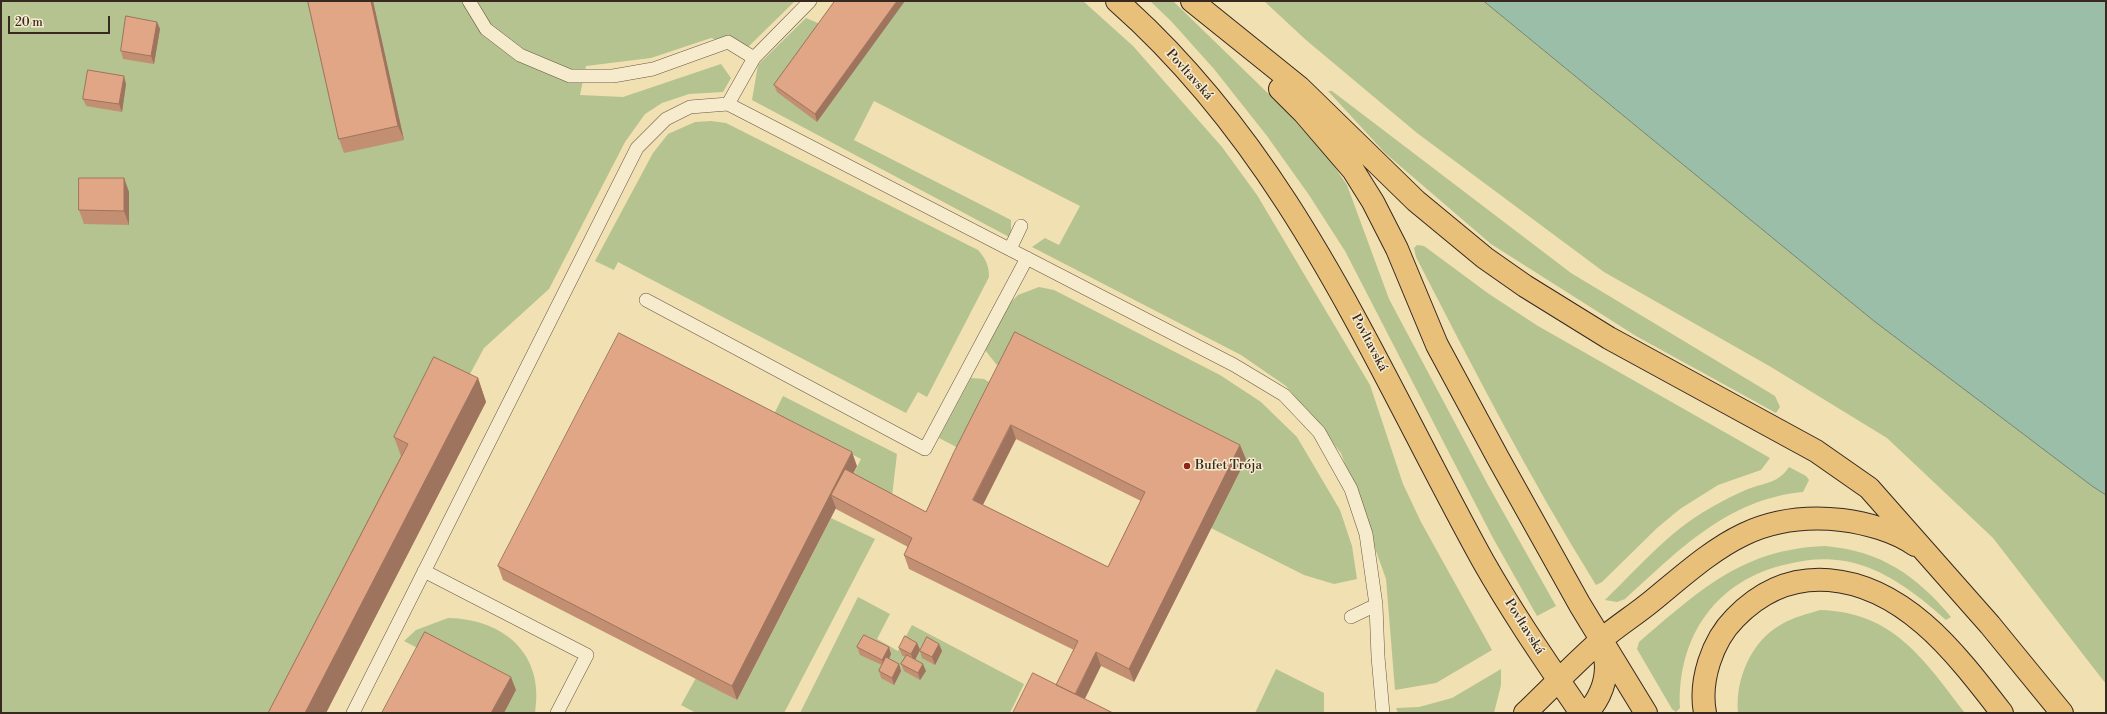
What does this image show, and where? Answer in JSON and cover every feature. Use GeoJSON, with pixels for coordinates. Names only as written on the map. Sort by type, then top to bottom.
{"type":"FeatureCollection","features":[{"type":"Feature","properties":{"kind":"main road","name":"Povltavská"},"geometry":{"type":"LineString","coordinates":[[1116,1],[1158,40],[1214,104],[1269,174],[1296,214],[1354,314],[1484,563],[1522,626],[1581,713]]}},
{"type":"Feature","properties":{"kind":"main road"},"geometry":{"type":"LineString","coordinates":[[1191,1],[1299,87],[1416,201],[1485,258],[1525,286],[1609,338],[1811,448],[1846,470],[1868,488],[1931,556],[2062,713]]}},
{"type":"Feature","properties":{"kind":"main road"},"geometry":{"type":"LineString","coordinates":[[1191,1],[1298,107],[1352,170],[1373,202],[1397,249],[1441,351],[1580,606],[1646,713]]}},
{"type":"Feature","properties":{"kind":"main road"},"geometry":{"type":"LineString","coordinates":[[1525,713],[1602,640],[1713,551],[1752,531],[1783,521],[1821,518],[1868,525],[1897,536],[1931,556]]}},
{"type":"Feature","properties":{"kind":"main road"},"geometry":{"type":"LineString","coordinates":[[1705,713],[1704,692],[1710,662],[1715,647],[1730,622],[1740,612],[1764,594],[1778,587],[1807,579],[1822,579],[1856,586],[1899,606],[1936,635],[1998,708]]}},
{"type":"Feature","properties":{"kind":"main road"},"geometry":{"type":"LineString","coordinates":[[1587,713],[1594,705],[1602,691],[1606,674],[1606,657],[1602,640]]}},
{"type":"Feature","properties":{"kind":"lane"},"geometry":{"type":"LineString","coordinates":[[469,1],[486,28],[520,55],[570,76],[613,76],[653,69],[728,42],[754,58]]}},
{"type":"Feature","properties":{"kind":"lane"},"geometry":{"type":"LineString","coordinates":[[728,104],[754,58],[810,1]]}},
{"type":"Feature","properties":{"kind":"lane"},"geometry":{"type":"LineString","coordinates":[[353,713],[637,148],[666,119],[690,107],[728,104],[1234,365],[1284,395],[1318,432],[1351,489],[1366,534],[1376,606],[1378,657],[1383,713]]}},
{"type":"Feature","properties":{"kind":"lane"},"geometry":{"type":"LineString","coordinates":[[1010,249],[1021,226]]}},
{"type":"Feature","properties":{"kind":"lane"},"geometry":{"type":"LineString","coordinates":[[646,300],[925,449],[1026,258]]}},
{"type":"Feature","properties":{"kind":"lane"},"geometry":{"type":"LineString","coordinates":[[424,571],[587,655],[557,713]]}},
{"type":"Feature","properties":{"kind":"lane"},"geometry":{"type":"LineString","coordinates":[[1351,617],[1376,606]]}},
{"type":"Feature","properties":{"kind":"shaded area"},"geometry":{"type":"Polygon","coordinates":[[[1,1],[795,1],[746,49],[711,38],[651,58],[586,66],[580,95],[623,97],[721,64],[731,78],[723,92],[689,94],[662,103],[645,114],[625,142],[549,289],[484,348],[288,713],[1,713],[1,1]]]}},
{"type":"Feature","properties":{"kind":"shaded area"},"geometry":{"type":"Polygon","coordinates":[[[905,1],[1083,1],[1133,46],[1222,147],[1257,195],[1370,385],[1403,484],[1421,522],[1492,650],[1436,683],[1395,690],[1386,579],[1341,453],[1286,386],[1241,355],[1032,247],[1045,238],[1059,245],[1080,206],[874,101],[854,140],[1011,220],[1011,238],[752,100],[758,65],[806,18],[825,26],[905,1]]]}},
{"type":"Feature","properties":{"kind":"shaded area"},"geometry":{"type":"Polygon","coordinates":[[[1150,1],[1173,1],[1281,106],[1330,160],[1347,185],[1389,299],[1488,485],[1556,606],[1537,616],[1493,538],[1345,251],[1309,195],[1267,136],[1214,69],[1171,21],[1150,1]]]}},
{"type":"Feature","properties":{"kind":"shaded area"},"geometry":{"type":"Polygon","coordinates":[[[1264,1],[1484,1],[1874,321],[2106,495],[2106,684],[1993,538],[1887,438],[1771,367],[1604,272],[1417,133],[1306,40],[1264,1]]]}},
{"type":"Feature","properties":{"kind":"shaded area"},"geometry":{"type":"Polygon","coordinates":[[[1484,1],[2106,1],[2106,495],[1874,321],[1484,1]]]}},
{"type":"Feature","properties":{"kind":"shaded area"},"geometry":{"type":"Polygon","coordinates":[[[1328,91],[1332,91],[1571,273],[1775,396],[1780,407],[1776,413],[1636,336],[1491,244],[1385,153],[1328,91]]]}},
{"type":"Feature","properties":{"kind":"shaded area"},"geometry":{"type":"Polygon","coordinates":[[[711,121],[726,123],[978,250],[983,256],[988,266],[989,277],[927,397],[918,392],[906,413],[618,262],[614,270],[595,261],[653,153],[668,134],[695,122],[711,121]]]}},
{"type":"Feature","properties":{"kind":"shaded area"},"geometry":{"type":"Polygon","coordinates":[[[1417,245],[1424,246],[1489,294],[1538,326],[1770,458],[1761,470],[1718,485],[1680,509],[1657,528],[1602,582],[1596,585],[1548,505],[1481,382],[1416,257],[1414,248],[1417,245]]]}},
{"type":"Feature","properties":{"kind":"shaded area"},"geometry":{"type":"Polygon","coordinates":[[[1039,287],[1054,290],[1220,375],[1261,402],[1297,437],[1340,510],[1352,546],[1357,579],[1334,584],[1304,575],[1211,528],[1007,370],[996,364],[985,350],[1008,305],[1018,295],[1039,287]]]}},
{"type":"Feature","properties":{"kind":"shaded area"},"geometry":{"type":"Polygon","coordinates":[[[971,378],[984,379],[999,388],[966,452],[939,438],[971,378]]]}},
{"type":"Feature","properties":{"kind":"shaded area"},"geometry":{"type":"Polygon","coordinates":[[[783,396],[897,454],[892,496],[853,475],[861,459],[774,414],[783,396]]]}},
{"type":"Feature","properties":{"kind":"shaded area"},"geometry":{"type":"Polygon","coordinates":[[[1789,467],[1806,476],[1809,480],[1803,492],[1776,497],[1751,505],[1727,516],[1705,530],[1664,563],[1625,599],[1617,602],[1605,600],[1669,538],[1697,516],[1730,497],[1776,479],[1789,467]]]}},
{"type":"Feature","properties":{"kind":"shaded area"},"geometry":{"type":"Polygon","coordinates":[[[831,518],[875,539],[784,713],[696,713],[681,705],[696,678],[737,700],[831,518]]]}},
{"type":"Feature","properties":{"kind":"shaded area"},"geometry":{"type":"Polygon","coordinates":[[[1825,546],[1863,553],[1896,568],[1911,577],[1938,602],[1951,617],[1946,620],[1899,583],[1859,564],[1823,559],[1810,560],[1788,564],[1763,572],[1741,583],[1722,597],[1706,615],[1694,635],[1686,657],[1681,682],[1680,708],[1676,712],[1672,709],[1637,649],[1639,642],[1702,590],[1745,564],[1769,555],[1796,549],[1825,546]]]}},
{"type":"Feature","properties":{"kind":"shaded area"},"geometry":{"type":"Polygon","coordinates":[[[858,597],[890,614],[877,639],[898,651],[912,625],[1024,684],[1010,713],[800,713],[858,597]]]}},
{"type":"Feature","properties":{"kind":"shaded area"},"geometry":{"type":"Polygon","coordinates":[[[1820,610],[1846,613],[1868,619],[1888,629],[1905,642],[1921,658],[1965,713],[1738,713],[1739,687],[1742,674],[1747,662],[1762,640],[1771,631],[1782,624],[1820,610]]]}},
{"type":"Feature","properties":{"kind":"shaded area"},"geometry":{"type":"Polygon","coordinates":[[[448,618],[468,620],[487,625],[503,633],[516,644],[527,657],[534,673],[536,692],[535,713],[503,713],[427,653],[404,641],[416,630],[448,618]]]}},
{"type":"Feature","properties":{"kind":"shaded area"},"geometry":{"type":"Polygon","coordinates":[[[1276,669],[1324,693],[1324,713],[1255,713],[1276,669]]]}},
{"type":"Feature","properties":{"kind":"shaded area"},"geometry":{"type":"Polygon","coordinates":[[[1501,669],[1501,685],[1494,713],[1398,713],[1396,708],[1419,707],[1452,698],[1501,669]]]}},
{"type":"Feature","properties":{"kind":"building"},"geometry":{"type":"Polygon","coordinates":[[[308,1],[371,1],[398,126],[339,139],[308,1]]]}},
{"type":"Feature","properties":{"kind":"building"},"geometry":{"type":"Polygon","coordinates":[[[835,1],[897,1],[815,114],[774,85],[835,1]]]}},
{"type":"Feature","properties":{"kind":"building"},"geometry":{"type":"Polygon","coordinates":[[[126,16],[157,22],[151,56],[121,51],[126,16]]]}},
{"type":"Feature","properties":{"kind":"building"},"geometry":{"type":"Polygon","coordinates":[[[88,70],[124,76],[119,104],[83,99],[88,70]]]}},
{"type":"Feature","properties":{"kind":"building"},"geometry":{"type":"Polygon","coordinates":[[[79,178],[124,178],[124,211],[79,210],[79,178]]]}},
{"type":"Feature","properties":{"kind":"building"},"geometry":{"type":"Polygon","coordinates":[[[1015,332],[1240,445],[1129,669],[1096,652],[1075,694],[1056,685],[1078,641],[904,555],[912,538],[831,495],[845,469],[926,512],[954,452],[1015,332]],[[1011,425],[973,500],[1108,567],[1145,492],[1011,425]]]}},
{"type":"Feature","properties":{"kind":"building"},"geometry":{"type":"Polygon","coordinates":[[[619,333],[852,452],[732,686],[498,566],[619,333]]]}},
{"type":"Feature","properties":{"kind":"building"},"geometry":{"type":"Polygon","coordinates":[[[434,357],[478,378],[305,713],[268,713],[408,444],[394,437],[434,357]]]}},
{"type":"Feature","properties":{"kind":"building"},"geometry":{"type":"Polygon","coordinates":[[[425,632],[511,677],[491,713],[382,713],[425,632]]]}},
{"type":"Feature","properties":{"kind":"building"},"geometry":{"type":"Polygon","coordinates":[[[864,635],[889,647],[882,660],[857,647],[864,635]]]}},
{"type":"Feature","properties":{"kind":"building"},"geometry":{"type":"Polygon","coordinates":[[[905,636],[917,643],[911,654],[899,648],[905,636]]]}},
{"type":"Feature","properties":{"kind":"building"},"geometry":{"type":"Polygon","coordinates":[[[927,637],[939,644],[932,657],[920,651],[927,637]]]}},
{"type":"Feature","properties":{"kind":"building"},"geometry":{"type":"Polygon","coordinates":[[[907,655],[923,664],[918,673],[901,664],[907,655]]]}},
{"type":"Feature","properties":{"kind":"building"},"geometry":{"type":"Polygon","coordinates":[[[886,657],[899,664],[892,678],[879,671],[886,657]]]}},
{"type":"Feature","properties":{"kind":"building"},"geometry":{"type":"Polygon","coordinates":[[[1033,673],[1113,713],[1013,713],[1033,673]]]}},
{"type":"Feature","properties":{"kind":"place","name":"Bufet Trója"},"geometry":{"type":"Point","coordinates":[1187,466]}}]}
